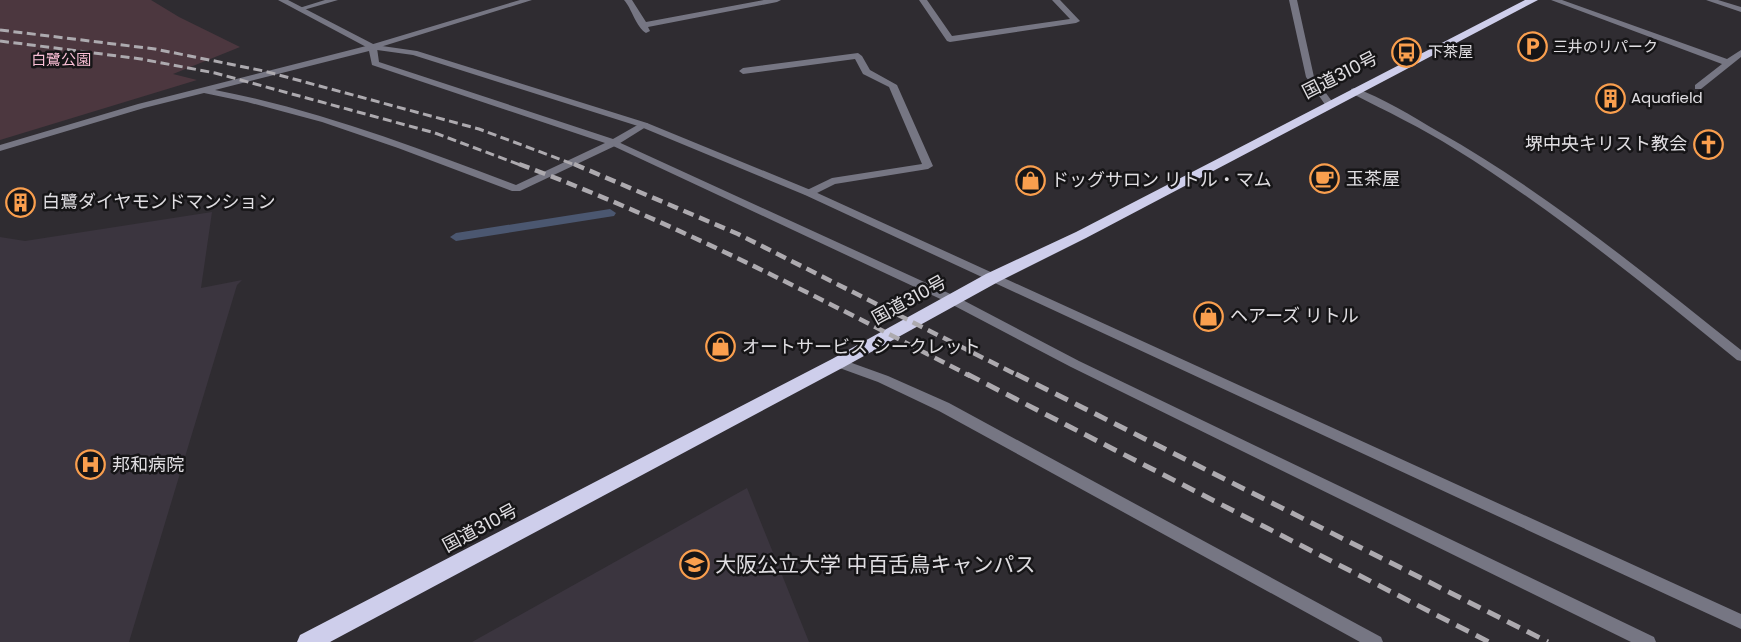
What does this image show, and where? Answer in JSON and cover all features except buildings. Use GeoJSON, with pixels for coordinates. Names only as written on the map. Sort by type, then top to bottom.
{"type":"FeatureCollection","features":[{"type":"Feature","properties":{"kind":"highway","name":"国道310号"},"geometry":{"type":"LineString","coordinates":[[308,642],[838,363],[992,278],[1081,235],[1354,91],[1533,0]]}},
{"type":"Feature","properties":{"kind":"street"},"geometry":{"type":"LineString","coordinates":[[282,0],[373,47],[414,52],[644,124],[809,193],[1741,622]]}},
{"type":"Feature","properties":{"kind":"street"},"geometry":{"type":"LineString","coordinates":[[300,9],[334,0]]}},
{"type":"Feature","properties":{"kind":"street"},"geometry":{"type":"LineString","coordinates":[[0,148],[203,90],[373,47],[528,0]]}},
{"type":"Feature","properties":{"kind":"street"},"geometry":{"type":"LineString","coordinates":[[628,0],[633,4],[644,28],[777,0]]}},
{"type":"Feature","properties":{"kind":"street"},"geometry":{"type":"LineString","coordinates":[[923,0],[950,39],[1076,21],[1056,0]]}},
{"type":"Feature","properties":{"kind":"street"},"geometry":{"type":"LineString","coordinates":[[1293,0],[1310,77],[1329,104]]}},
{"type":"Feature","properties":{"kind":"street"},"geometry":{"type":"LineString","coordinates":[[1555,0],[1729,63]]}},
{"type":"Feature","properties":{"kind":"street"},"geometry":{"type":"LineString","coordinates":[[1710,0],[1741,10]]}},
{"type":"Feature","properties":{"kind":"street"},"geometry":{"type":"LineString","coordinates":[[373,47],[375,63],[614,142],[953,300],[1086,369],[1648,642]]}},
{"type":"Feature","properties":{"kind":"street"},"geometry":{"type":"LineString","coordinates":[[1698,87],[1741,53]]}},
{"type":"Feature","properties":{"kind":"street"},"geometry":{"type":"LineString","coordinates":[[743,71],[858,56],[866,72],[893,85],[928,166],[832,181],[809,193]]}},
{"type":"Feature","properties":{"kind":"street"},"geometry":{"type":"LineString","coordinates":[[203,90],[248,98],[348,125],[516,189],[614,142],[644,124]]}},
{"type":"Feature","properties":{"kind":"street"},"geometry":{"type":"LineString","coordinates":[[1354,91],[1472,153],[1645,279],[1741,357]]}},
{"type":"Feature","properties":{"kind":"street"},"geometry":{"type":"LineString","coordinates":[[838,363],[883,379],[944,407],[1364,639]]}},
{"type":"Feature","properties":{"kind":"shaded area","name":"邦和病院"},"geometry":{"type":"Polygon","coordinates":[[[212,212],[201,288],[242,280],[237,285],[129,642],[0,642],[0,237],[25,241],[212,212]]]}},
{"type":"Feature","properties":{"kind":"shaded area","name":"大阪公立大学 中百舌鳥キャンパス"},"geometry":{"type":"Polygon","coordinates":[[[747,488],[809,642],[472,642],[747,488]]]}},
{"type":"Feature","properties":{"kind":"green space","name":"白鷺公園"},"geometry":{"type":"Polygon","coordinates":[[[0,0],[151,0],[179,17],[240,47],[173,74],[197,80],[0,140],[0,0]]]}},
{"type":"Feature","properties":{"kind":"waterway"},"geometry":{"type":"LineString","coordinates":[[456,237],[610,213]]}},
{"type":"Feature","properties":{"kind":"railway"},"geometry":{"type":"LineString","coordinates":[[0,30],[155,49],[264,71],[479,129],[578,166]]}},
{"type":"Feature","properties":{"kind":"railway"},"geometry":{"type":"LineString","coordinates":[[0,41],[141,59],[215,73],[435,133],[523,166]]}},
{"type":"Feature","properties":{"kind":"railway"},"geometry":{"type":"LineString","coordinates":[[519,164],[635,211],[748,263],[970,376]]}},
{"type":"Feature","properties":{"kind":"railway"},"geometry":{"type":"LineString","coordinates":[[574,164],[738,234],[1019,376]]}},
{"type":"Feature","properties":{"kind":"railway"},"geometry":{"type":"LineString","coordinates":[[967,374],[1489,642]]}},
{"type":"Feature","properties":{"kind":"railway"},"geometry":{"type":"LineString","coordinates":[[1016,374],[1548,642]]}},
{"type":"Feature","properties":{"kind":"place","name":"三井のリパーク"},"geometry":{"type":"Point","coordinates":[1532,47]}},
{"type":"Feature","properties":{"kind":"place","name":"下茶屋"},"geometry":{"type":"Point","coordinates":[1407,52]}},
{"type":"Feature","properties":{"kind":"place","name":"Aquafield"},"geometry":{"type":"Point","coordinates":[1610,98]}},
{"type":"Feature","properties":{"kind":"place","name":"堺中央キリスト教会"},"geometry":{"type":"Point","coordinates":[1708,144]}},
{"type":"Feature","properties":{"kind":"place","name":"玉茶屋"},"geometry":{"type":"Point","coordinates":[1325,179]}},
{"type":"Feature","properties":{"kind":"place","name":"ドッグサロン リトル・マム"},"geometry":{"type":"Point","coordinates":[1030,180]}},
{"type":"Feature","properties":{"kind":"place","name":"白鷺ダイヤモンドマンション"},"geometry":{"type":"Point","coordinates":[21,202]}},
{"type":"Feature","properties":{"kind":"place","name":"ヘアーズ リトル"},"geometry":{"type":"Point","coordinates":[1209,316]}},
{"type":"Feature","properties":{"kind":"place","name":"オートサービス シークレット"},"geometry":{"type":"Point","coordinates":[721,347]}},
{"type":"Feature","properties":{"kind":"place","name":"邦和病院"},"geometry":{"type":"Point","coordinates":[91,465]}},
{"type":"Feature","properties":{"kind":"place","name":"大阪公立大学 中百舌鳥キャンパス"},"geometry":{"type":"Point","coordinates":[694,565]}}]}
